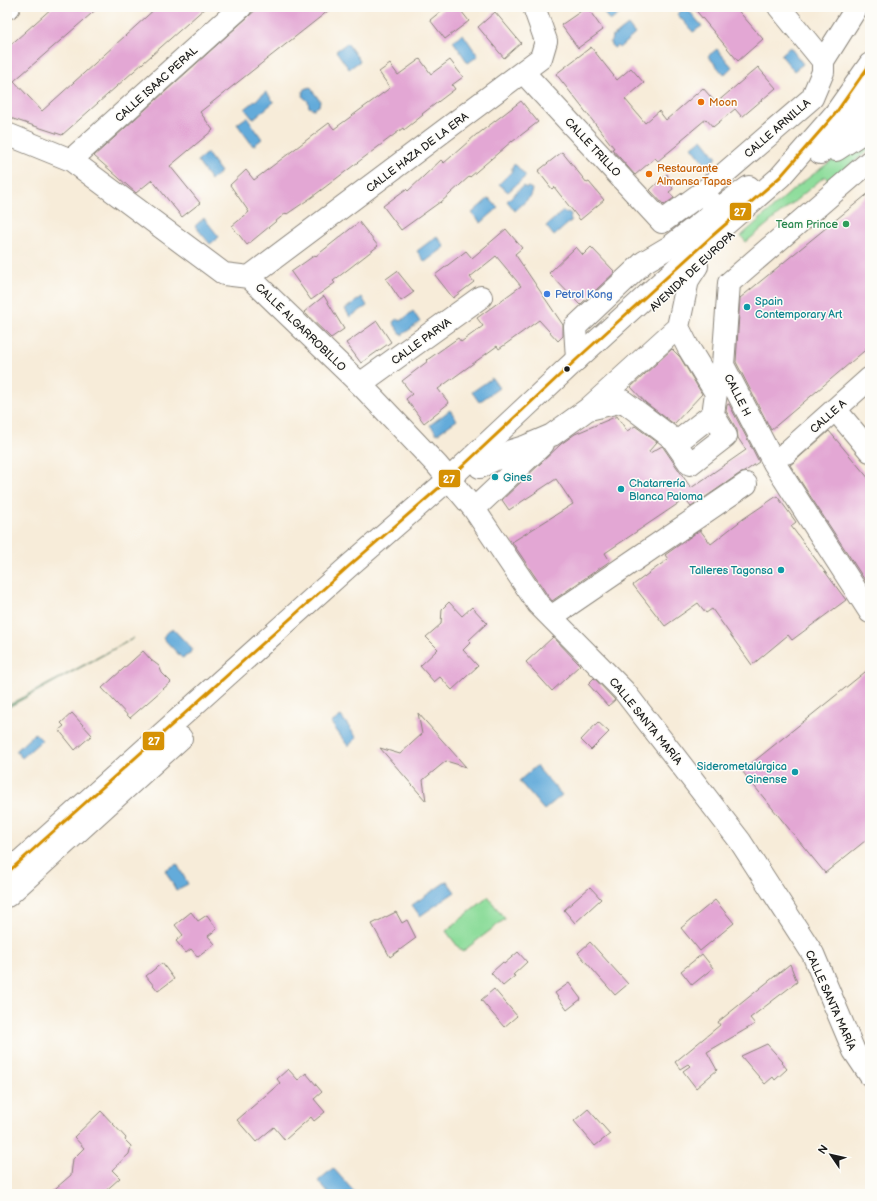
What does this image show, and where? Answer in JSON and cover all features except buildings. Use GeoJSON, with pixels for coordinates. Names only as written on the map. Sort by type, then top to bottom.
{"type":"FeatureCollection","features":[{"type":"Feature","properties":{"kind":"street","name":"CALLE ISAAC PERAL"},"geometry":{"type":"LineString","coordinates":[[71,160],[241,7]]}},
{"type":"Feature","properties":{"kind":"street","name":"CALLE HAZA DE LA ERA"},"geometry":{"type":"LineString","coordinates":[[249,276],[541,58],[546,41],[534,7]]}},
{"type":"Feature","properties":{"kind":"street"},"geometry":{"type":"LineString","coordinates":[[779,7],[823,60]]}},
{"type":"Feature","properties":{"kind":"street","name":"CALLE ARNILLA"},"geometry":{"type":"LineString","coordinates":[[662,222],[703,192],[812,98],[823,72],[823,60],[857,7]]}},
{"type":"Feature","properties":{"kind":"street","name":"AVENIDA DE EUROPA"},"geometry":{"type":"LineString","coordinates":[[453,483],[576,359],[780,177],[829,122],[870,64]]}},
{"type":"Feature","properties":{"kind":"street","name":"CALLE TRILLO"},"geometry":{"type":"LineString","coordinates":[[523,72],[662,222]]}},
{"type":"Feature","properties":{"kind":"street","name":"AVENIDA DE EUROPA"},"geometry":{"type":"LineString","coordinates":[[480,467],[799,173],[850,122],[870,99]]}},
{"type":"Feature","properties":{"kind":"street"},"geometry":{"type":"LineString","coordinates":[[576,359],[575,327],[644,262],[671,246],[717,210],[754,184],[829,122]]}},
{"type":"Feature","properties":{"kind":"street"},"geometry":{"type":"LineString","coordinates":[[799,173],[870,128]]}},
{"type":"Feature","properties":{"kind":"street","name":"CALLE ALGARROBILLO"},"geometry":{"type":"LineString","coordinates":[[7,134],[71,160],[224,274],[249,276],[360,384],[453,483]]}},
{"type":"Feature","properties":{"kind":"street","name":"CALLE H"},"geometry":{"type":"LineString","coordinates":[[870,161],[729,283],[723,365],[780,458],[870,612]]}},
{"type":"Feature","properties":{"kind":"street"},"geometry":{"type":"LineString","coordinates":[[703,192],[717,210]]}},
{"type":"Feature","properties":{"kind":"street"},"geometry":{"type":"LineString","coordinates":[[644,262],[660,236],[662,222]]}},
{"type":"Feature","properties":{"kind":"street"},"geometry":{"type":"LineString","coordinates":[[474,509],[552,434],[588,409],[678,327],[688,280],[697,266]]}},
{"type":"Feature","properties":{"kind":"street","name":"CALLE PARVA"},"geometry":{"type":"LineString","coordinates":[[360,384],[481,297]]}},
{"type":"Feature","properties":{"kind":"street"},"geometry":{"type":"LineString","coordinates":[[588,409],[623,401],[672,438],[676,443],[713,414],[716,393],[688,347],[678,327]]}},
{"type":"Feature","properties":{"kind":"street","name":"CALLE A"},"geometry":{"type":"LineString","coordinates":[[780,458],[870,378]]}},
{"type":"Feature","properties":{"kind":"street"},"geometry":{"type":"LineString","coordinates":[[835,409],[870,451]]}},
{"type":"Feature","properties":{"kind":"street"},"geometry":{"type":"LineString","coordinates":[[7,873],[349,566],[453,483],[511,451],[524,447],[552,434]]}},
{"type":"Feature","properties":{"kind":"street"},"geometry":{"type":"LineString","coordinates":[[7,896],[365,568],[453,483]]}},
{"type":"Feature","properties":{"kind":"street","name":"CALLE SANTA MARÍA"},"geometry":{"type":"LineString","coordinates":[[453,483],[474,509],[538,604],[624,691],[740,841],[813,954],[854,1051],[870,1075]]}},
{"type":"Feature","properties":{"kind":"street"},"geometry":{"type":"LineString","coordinates":[[551,617],[746,484]]}},
{"type":"Feature","properties":{"kind":"green space"},"geometry":{"type":"Polygon","coordinates":[[[870,137],[870,149],[829,182],[825,176],[746,242],[741,236],[795,188],[831,161],[870,137]]]}},
{"type":"Feature","properties":{"kind":"green space"},"geometry":{"type":"Polygon","coordinates":[[[134,638],[7,708],[7,706],[134,638]]]}},
{"type":"Feature","properties":{"kind":"green space"},"geometry":{"type":"Polygon","coordinates":[[[488,897],[505,919],[462,952],[446,931],[488,897]]]}},
{"type":"Feature","properties":{"kind":"water"},"geometry":{"type":"Polygon","coordinates":[[[611,7],[625,7],[626,9],[610,21],[604,13],[611,7]]]}},
{"type":"Feature","properties":{"kind":"water"},"geometry":{"type":"Polygon","coordinates":[[[686,7],[702,26],[693,32],[677,14],[686,7]]]}},
{"type":"Feature","properties":{"kind":"water"},"geometry":{"type":"Polygon","coordinates":[[[628,25],[635,34],[619,48],[617,46],[614,48],[610,42],[612,39],[611,38],[628,25]]]}},
{"type":"Feature","properties":{"kind":"water"},"geometry":{"type":"Polygon","coordinates":[[[463,34],[478,56],[468,63],[453,41],[463,34]]]}},
{"type":"Feature","properties":{"kind":"water"},"geometry":{"type":"Polygon","coordinates":[[[347,43],[360,61],[349,69],[336,51],[347,43]]]}},
{"type":"Feature","properties":{"kind":"water"},"geometry":{"type":"Polygon","coordinates":[[[790,47],[803,64],[794,71],[781,55],[790,47]]]}},
{"type":"Feature","properties":{"kind":"water"},"geometry":{"type":"Polygon","coordinates":[[[717,49],[732,67],[724,75],[708,56],[717,49]]]}},
{"type":"Feature","properties":{"kind":"water"},"geometry":{"type":"Polygon","coordinates":[[[310,87],[320,101],[319,106],[314,109],[309,107],[308,101],[302,96],[304,89],[310,87]]]}},
{"type":"Feature","properties":{"kind":"water"},"geometry":{"type":"Polygon","coordinates":[[[266,92],[274,102],[253,119],[245,109],[266,92]]]}},
{"type":"Feature","properties":{"kind":"water"},"geometry":{"type":"Polygon","coordinates":[[[247,117],[262,139],[253,146],[237,124],[247,117]]]}},
{"type":"Feature","properties":{"kind":"water"},"geometry":{"type":"Polygon","coordinates":[[[702,139],[717,158],[706,165],[692,147],[702,139]]]}},
{"type":"Feature","properties":{"kind":"water"},"geometry":{"type":"Polygon","coordinates":[[[207,153],[221,172],[211,180],[197,161],[207,153]]]}},
{"type":"Feature","properties":{"kind":"water"},"geometry":{"type":"Polygon","coordinates":[[[513,165],[516,165],[526,176],[508,192],[499,184],[512,171],[513,165]]]}},
{"type":"Feature","properties":{"kind":"water"},"geometry":{"type":"Polygon","coordinates":[[[523,186],[532,189],[532,195],[515,211],[507,201],[523,186]]]}},
{"type":"Feature","properties":{"kind":"water"},"geometry":{"type":"Polygon","coordinates":[[[489,198],[498,208],[481,223],[472,213],[489,198]]]}},
{"type":"Feature","properties":{"kind":"water"},"geometry":{"type":"Polygon","coordinates":[[[563,211],[571,214],[570,219],[572,220],[554,236],[546,226],[563,211]]]}},
{"type":"Feature","properties":{"kind":"water"},"geometry":{"type":"Polygon","coordinates":[[[204,218],[219,237],[210,244],[195,226],[204,218]]]}},
{"type":"Feature","properties":{"kind":"water"},"geometry":{"type":"Polygon","coordinates":[[[437,236],[445,247],[425,262],[417,251],[437,236]]]}},
{"type":"Feature","properties":{"kind":"water"},"geometry":{"type":"Polygon","coordinates":[[[362,297],[367,306],[350,317],[345,309],[362,297]]]}},
{"type":"Feature","properties":{"kind":"water"},"geometry":{"type":"Polygon","coordinates":[[[413,311],[420,322],[402,335],[393,323],[397,319],[401,321],[413,311]]]}},
{"type":"Feature","properties":{"kind":"water"},"geometry":{"type":"Polygon","coordinates":[[[492,378],[499,388],[479,402],[472,392],[492,378]]]}},
{"type":"Feature","properties":{"kind":"water"},"geometry":{"type":"Polygon","coordinates":[[[450,410],[457,420],[437,434],[430,425],[450,410]]]}},
{"type":"Feature","properties":{"kind":"water"},"geometry":{"type":"Polygon","coordinates":[[[173,629],[192,649],[190,654],[182,658],[163,638],[166,633],[173,629]]]}},
{"type":"Feature","properties":{"kind":"water"},"geometry":{"type":"Polygon","coordinates":[[[341,716],[357,738],[348,746],[331,723],[341,716]]]}},
{"type":"Feature","properties":{"kind":"water"},"geometry":{"type":"Polygon","coordinates":[[[35,733],[42,740],[22,758],[16,751],[35,733]]]}},
{"type":"Feature","properties":{"kind":"water"},"geometry":{"type":"Polygon","coordinates":[[[536,766],[562,795],[544,810],[519,781],[536,766]]]}},
{"type":"Feature","properties":{"kind":"water"},"geometry":{"type":"Polygon","coordinates":[[[177,864],[188,884],[176,890],[165,870],[177,864]]]}},
{"type":"Feature","properties":{"kind":"water"},"geometry":{"type":"Polygon","coordinates":[[[447,881],[455,892],[420,916],[412,905],[447,881]]]}},
{"type":"Feature","properties":{"kind":"water"},"geometry":{"type":"Polygon","coordinates":[[[333,1168],[356,1194],[329,1194],[318,1181],[333,1168]]]}},
{"type":"Feature","properties":{"kind":"transit line","name":"27"},"geometry":{"type":"LineString","coordinates":[[7,873],[349,566],[449,479],[577,359],[711,237],[780,177],[835,114],[870,64]]}},
{"type":"Feature","properties":{"kind":"place","name":"Moon"},"geometry":{"type":"Point","coordinates":[701,102]}},
{"type":"Feature","properties":{"kind":"place","name":"Restaurante Almansa Tapas"},"geometry":{"type":"Point","coordinates":[649,174]}},
{"type":"Feature","properties":{"kind":"place","name":"Team Prince"},"geometry":{"type":"Point","coordinates":[846,224]}},
{"type":"Feature","properties":{"kind":"place","name":"Petrol Kong"},"geometry":{"type":"Point","coordinates":[547,294]}},
{"type":"Feature","properties":{"kind":"place","name":"Spain Contemporary Art"},"geometry":{"type":"Point","coordinates":[747,307]}},
{"type":"Feature","properties":{"kind":"place","name":"Gines"},"geometry":{"type":"Point","coordinates":[495,477]}},
{"type":"Feature","properties":{"kind":"place","name":"Chatarrería Blanca Paloma"},"geometry":{"type":"Point","coordinates":[621,489]}},
{"type":"Feature","properties":{"kind":"place","name":"Talleres Tagonsa"},"geometry":{"type":"Point","coordinates":[781,570]}},
{"type":"Feature","properties":{"kind":"place","name":"Siderometalúrgica Ginense"},"geometry":{"type":"Point","coordinates":[795,772]}}]}
